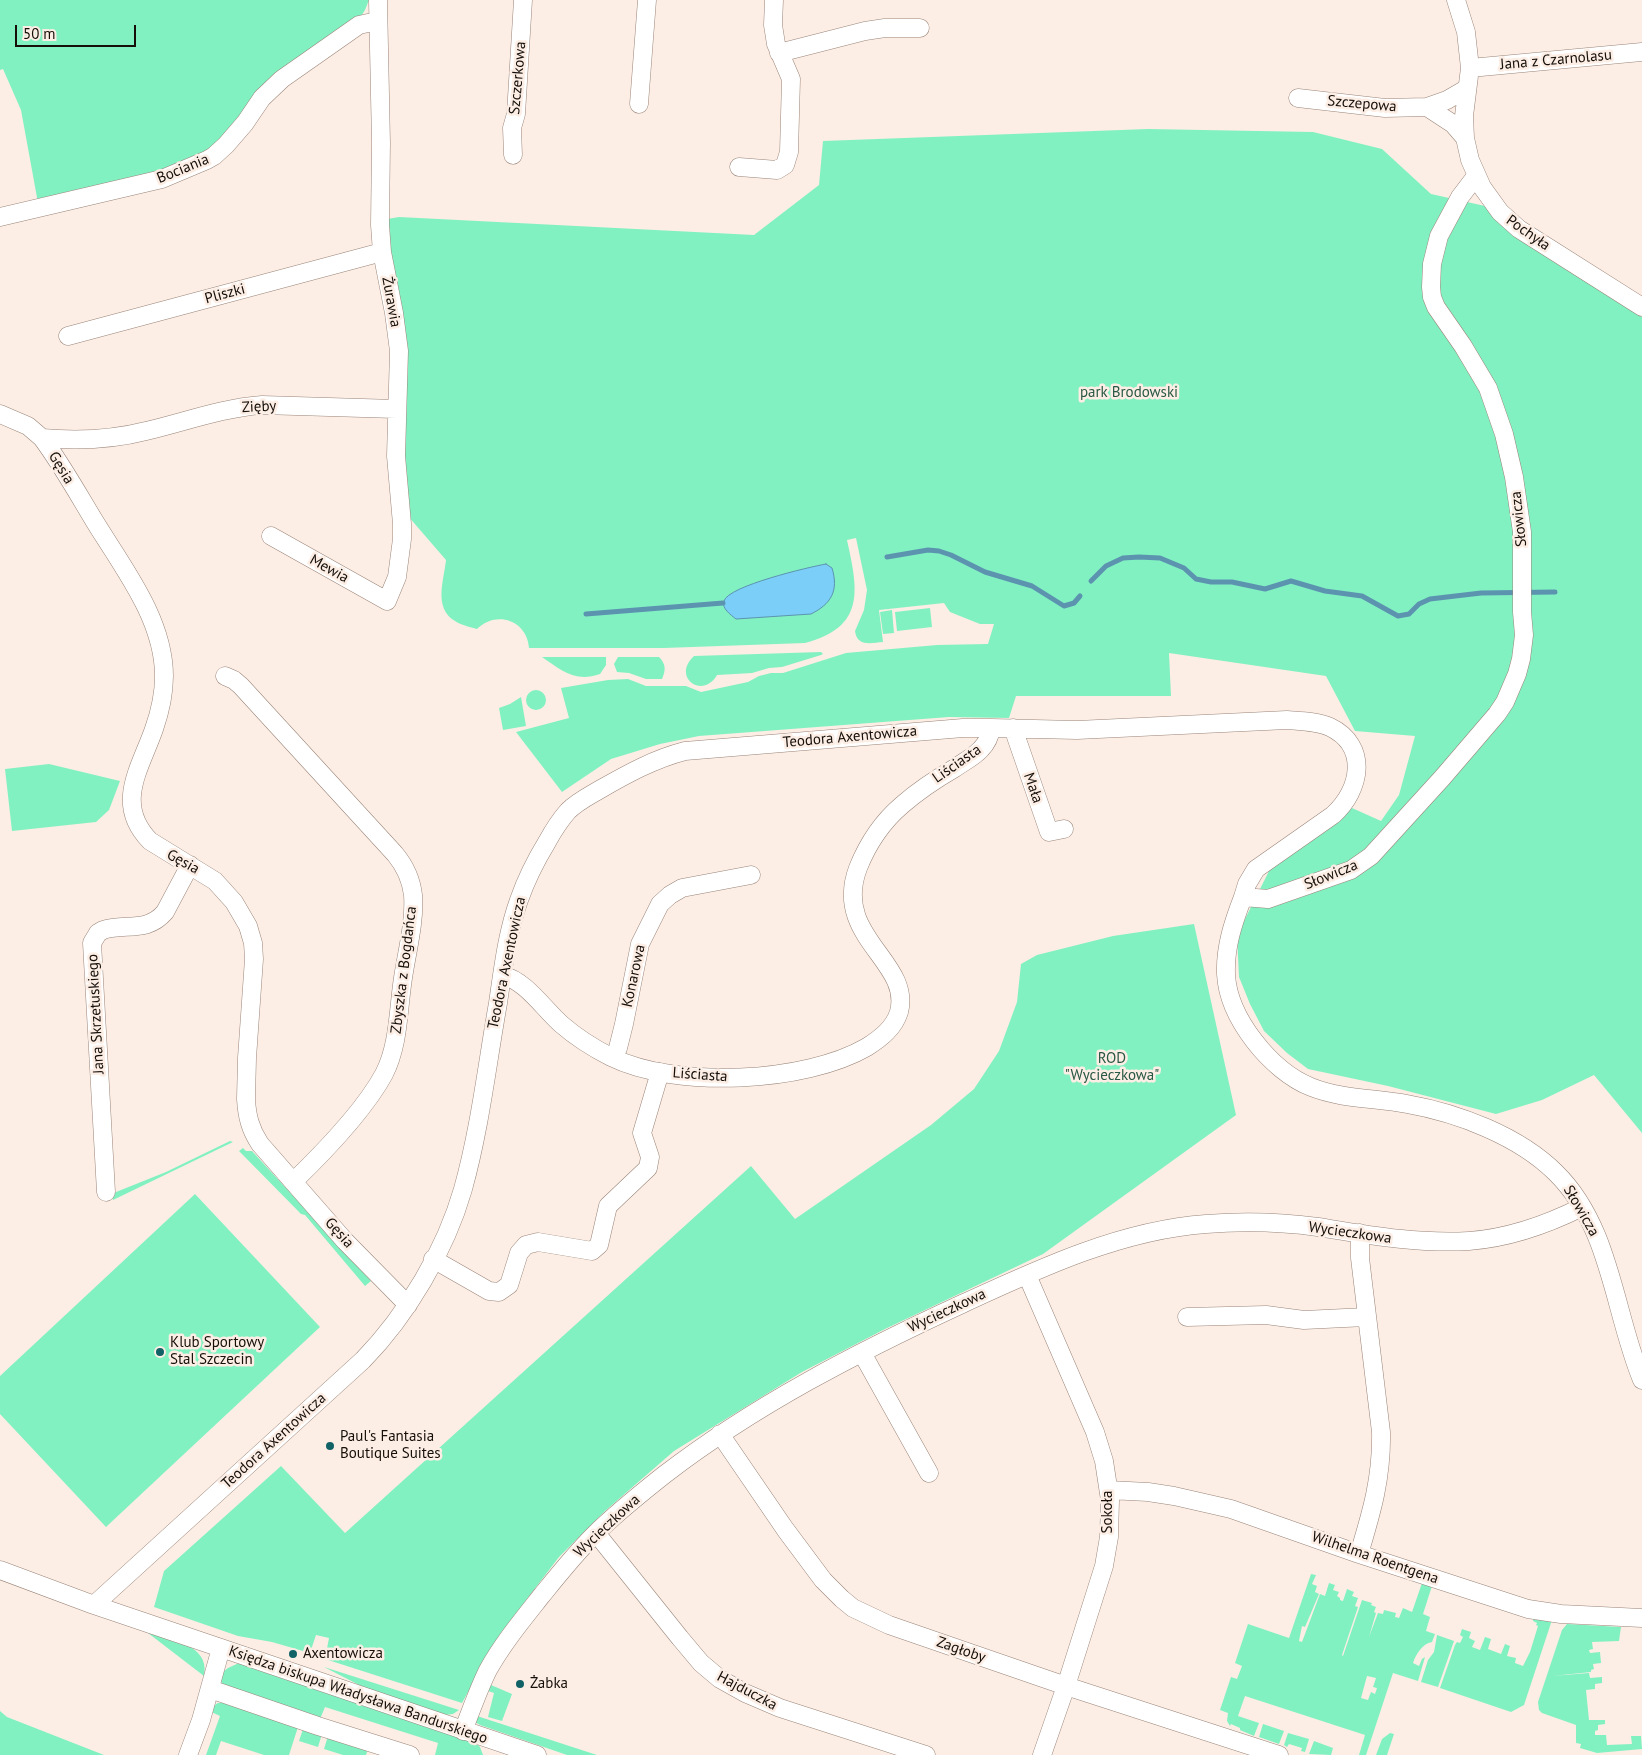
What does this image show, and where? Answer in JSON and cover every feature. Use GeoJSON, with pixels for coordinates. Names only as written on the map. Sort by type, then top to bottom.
{"type":"FeatureCollection","features":[{"type":"Feature","properties":{"kind":"street","name":"Żurawia"},"geometry":{"type":"LineString","coordinates":[[378,0],[381,144],[380,225],[382,252],[394,313],[398,351],[396,456],[402,539],[397,577],[387,602]]}},
{"type":"Feature","properties":{"kind":"street","name":"Szczerkowa"},"geometry":{"type":"LineString","coordinates":[[513,155],[512,128],[516,114],[523,0]]}},
{"type":"Feature","properties":{"kind":"street"},"geometry":{"type":"LineString","coordinates":[[639,104],[646,0]]}},
{"type":"Feature","properties":{"kind":"street"},"geometry":{"type":"LineString","coordinates":[[739,166],[777,170],[786,162],[790,146],[791,79],[779,53],[773,25],[774,0]]}},
{"type":"Feature","properties":{"kind":"street"},"geometry":{"type":"LineString","coordinates":[[1456,0],[1466,32],[1470,68],[1466,89]]}},
{"type":"Feature","properties":{"kind":"street","name":"Bociania"},"geometry":{"type":"LineString","coordinates":[[0,217],[154,181],[172,176],[207,160],[226,145],[245,123],[262,98],[282,79],[359,25],[365,22],[377,21]]}},
{"type":"Feature","properties":{"kind":"street"},"geometry":{"type":"LineString","coordinates":[[779,53],[865,31],[885,28],[920,28]]}},
{"type":"Feature","properties":{"kind":"street","name":"Jana z Czarnolasu"},"geometry":{"type":"LineString","coordinates":[[1470,68],[1642,52]]}},
{"type":"Feature","properties":{"kind":"street","name":"Szczepowa"},"geometry":{"type":"LineString","coordinates":[[1298,98],[1385,108],[1427,107],[1447,100],[1466,89]]}},
{"type":"Feature","properties":{"kind":"street","name":"Pochyła"},"geometry":{"type":"LineString","coordinates":[[1466,89],[1465,138],[1476,176],[1491,201],[1509,221],[1642,307]]}},
{"type":"Feature","properties":{"kind":"street"},"geometry":{"type":"LineString","coordinates":[[1427,107],[1452,124],[1465,138]]}},
{"type":"Feature","properties":{"kind":"street","name":"Słowicza"},"geometry":{"type":"LineString","coordinates":[[1476,176],[1460,197],[1439,236],[1432,264],[1431,288],[1436,307],[1476,367],[1493,402],[1504,434],[1514,477],[1523,549],[1522,612],[1524,635],[1521,659],[1505,702],[1497,714],[1371,856],[1351,870],[1268,899],[1243,898],[1229,936],[1227,984],[1242,1022],[1256,1044],[1271,1060],[1299,1082],[1324,1092],[1408,1104],[1441,1113],[1497,1133],[1528,1151],[1552,1169],[1569,1187],[1582,1207],[1600,1247],[1642,1380]]}},
{"type":"Feature","properties":{"kind":"street","name":"Pliszki"},"geometry":{"type":"LineString","coordinates":[[68,336],[382,252]]}},
{"type":"Feature","properties":{"kind":"street","name":"Zięby"},"geometry":{"type":"LineString","coordinates":[[42,438],[84,440],[125,436],[245,406],[396,410]]}},
{"type":"Feature","properties":{"kind":"street","name":"Gęsia"},"geometry":{"type":"LineString","coordinates":[[0,414],[28,426],[42,438],[125,571],[156,630],[163,656],[164,678],[162,699],[154,728],[133,784],[131,800],[134,821],[150,841],[160,849],[215,881],[228,894],[244,917],[251,935],[254,959],[246,1098],[251,1128],[260,1144],[293,1182],[346,1241],[408,1305]]}},
{"type":"Feature","properties":{"kind":"street","name":"Mewia"},"geometry":{"type":"LineString","coordinates":[[271,536],[387,602]]}},
{"type":"Feature","properties":{"kind":"street","name":"Zbyszka z Bogdańca"},"geometry":{"type":"LineString","coordinates":[[225,676],[241,686],[395,854],[409,875],[413,896],[412,918],[395,1040],[388,1066],[362,1107],[293,1182]]}},
{"type":"Feature","properties":{"kind":"street","name":"Liściasta"},"geometry":{"type":"LineString","coordinates":[[502,975],[516,980],[570,1032],[586,1044],[614,1058],[660,1072],[739,1077],[788,1073],[832,1063],[861,1050],[883,1036],[895,1022],[898,1014],[900,991],[895,979],[857,918],[852,892],[858,867],[872,839],[885,822],[901,806],[927,786],[980,750],[990,737],[991,728],[1077,730],[1287,720],[1324,725],[1338,732],[1350,744],[1357,758],[1355,780],[1349,795],[1333,815],[1256,869],[1247,884],[1243,898]]}},
{"type":"Feature","properties":{"kind":"street","name":"Teodora Axentowicza"},"geometry":{"type":"LineString","coordinates":[[94,1605],[363,1360],[388,1333],[408,1305],[434,1259],[453,1216],[465,1179],[474,1140],[502,975],[518,900],[541,852],[557,826],[575,805],[642,767],[672,755],[698,749],[963,728],[991,728]]}},
{"type":"Feature","properties":{"kind":"street","name":"Mała"},"geometry":{"type":"LineString","coordinates":[[1013,728],[1048,832],[1064,828]]}},
{"type":"Feature","properties":{"kind":"street","name":"Jana Skrzetuskiego"},"geometry":{"type":"LineString","coordinates":[[106,1192],[92,944],[98,933],[102,930],[144,926],[161,917],[190,865]]}},
{"type":"Feature","properties":{"kind":"street","name":"Konarowa"},"geometry":{"type":"LineString","coordinates":[[614,1058],[623,1031],[640,944],[660,904],[670,894],[682,888],[751,875]]}},
{"type":"Feature","properties":{"kind":"street","name":"Liściasta"},"geometry":{"type":"LineString","coordinates":[[434,1259],[494,1292],[500,1292],[509,1285],[519,1253],[526,1245],[545,1243],[592,1251],[596,1249],[599,1245],[608,1206],[648,1168],[650,1156],[642,1133],[660,1072]]}},
{"type":"Feature","properties":{"kind":"street","name":"Wycieczkowa"},"geometry":{"type":"LineString","coordinates":[[463,1731],[485,1678],[510,1636],[564,1568],[596,1533],[656,1482],[720,1434],[792,1390],[942,1314],[1062,1260],[1162,1230],[1184,1226],[1256,1222],[1306,1226],[1384,1238],[1419,1241],[1469,1241],[1513,1234],[1539,1226],[1582,1207]]}},
{"type":"Feature","properties":{"kind":"street"},"geometry":{"type":"LineString","coordinates":[[1359,1554],[1378,1487],[1382,1449],[1366,1317],[1360,1258],[1360,1233]]}},
{"type":"Feature","properties":{"kind":"street","name":"Sokoła"},"geometry":{"type":"LineString","coordinates":[[1028,1275],[1095,1432],[1104,1461],[1109,1490],[1110,1523],[1105,1559],[1066,1686],[1042,1755]]}},
{"type":"Feature","properties":{"kind":"street"},"geometry":{"type":"LineString","coordinates":[[1187,1317],[1266,1315],[1304,1320],[1366,1317]]}},
{"type":"Feature","properties":{"kind":"street"},"geometry":{"type":"LineString","coordinates":[[862,1353],[929,1473]]}},
{"type":"Feature","properties":{"kind":"street","name":"Zagłoby"},"geometry":{"type":"LineString","coordinates":[[720,1434],[785,1529],[823,1580],[848,1604],[889,1625],[1066,1686],[1279,1755]]}},
{"type":"Feature","properties":{"kind":"street","name":"Wilhelma Roentgena"},"geometry":{"type":"LineString","coordinates":[[1109,1490],[1148,1492],[1174,1496],[1231,1509],[1359,1554],[1528,1609],[1570,1615],[1642,1618]]}},
{"type":"Feature","properties":{"kind":"street","name":"Hajduczka"},"geometry":{"type":"LineString","coordinates":[[596,1533],[701,1663],[720,1679],[745,1694],[780,1708],[926,1755]]}},
{"type":"Feature","properties":{"kind":"street","name":"Księdza biskupa Władysława Bandurskiego"},"geometry":{"type":"LineString","coordinates":[[0,1570],[94,1605],[463,1731],[492,1748],[537,1755]]}},
{"type":"Feature","properties":{"kind":"street","name":"Księdza biskupa Władysława Bandurskiego"},"geometry":{"type":"LineString","coordinates":[[188,1755],[222,1648]]}},
{"type":"Feature","properties":{"kind":"street"},"geometry":{"type":"LineString","coordinates":[[210,1689],[410,1755]]}},
{"type":"Feature","properties":{"kind":"green space"},"geometry":{"type":"Polygon","coordinates":[[[0,0],[369,0],[360,18],[220,144],[163,173],[38,203],[21,110],[3,69],[0,70],[0,0]]]}},
{"type":"Feature","properties":{"kind":"green space","name":"park Brodowski"},"geometry":{"type":"Polygon","coordinates":[[[1148,129],[1313,132],[1382,149],[1431,194],[1485,206],[1509,231],[1557,260],[1642,317],[1642,1133],[1594,1075],[1542,1100],[1496,1114],[1388,1086],[1308,1069],[1287,1053],[1264,1031],[1239,977],[1237,935],[1273,863],[1352,808],[1381,821],[1399,795],[1415,736],[1355,731],[1326,676],[1169,653],[1171,696],[1016,696],[1009,718],[949,717],[699,736],[660,744],[611,759],[562,792],[516,732],[569,718],[561,688],[608,680],[628,679],[646,686],[686,686],[701,692],[748,682],[759,676],[771,673],[783,673],[846,653],[937,645],[988,644],[994,624],[980,624],[950,612],[944,603],[879,610],[883,642],[862,642],[856,636],[855,631],[864,610],[867,590],[856,538],[847,540],[855,590],[853,604],[848,617],[839,627],[825,636],[805,643],[664,648],[529,648],[523,631],[509,621],[493,620],[477,629],[455,621],[444,609],[442,585],[446,560],[408,516],[387,219],[399,217],[754,235],[819,185],[823,141],[1148,129]]]}},
{"type":"Feature","properties":{"kind":"green space"},"geometry":{"type":"Polygon","coordinates":[[[930,608],[932,627],[897,631],[895,612],[930,608]]]}},
{"type":"Feature","properties":{"kind":"green space"},"geometry":{"type":"Polygon","coordinates":[[[892,610],[894,633],[883,634],[880,612],[892,610]]]}},
{"type":"Feature","properties":{"kind":"green space"},"geometry":{"type":"Polygon","coordinates":[[[821,652],[823,654],[782,667],[769,668],[752,673],[717,675],[704,686],[698,686],[687,678],[688,664],[694,656],[821,652]]]}},
{"type":"Feature","properties":{"kind":"green space"},"geometry":{"type":"Polygon","coordinates":[[[542,657],[606,657],[606,665],[600,674],[583,677],[569,674],[542,657]]]}},
{"type":"Feature","properties":{"kind":"green space"},"geometry":{"type":"Polygon","coordinates":[[[618,657],[659,657],[665,667],[662,679],[646,679],[629,673],[617,672],[614,664],[618,657]]]}},
{"type":"Feature","properties":{"kind":"green space"},"geometry":{"type":"Polygon","coordinates":[[[536,690],[543,693],[546,700],[543,707],[536,710],[529,707],[526,700],[529,693],[536,690]]]}},
{"type":"Feature","properties":{"kind":"green space"},"geometry":{"type":"Polygon","coordinates":[[[521,697],[526,726],[503,730],[499,708],[521,697]]]}},
{"type":"Feature","properties":{"kind":"green space"},"geometry":{"type":"Polygon","coordinates":[[[49,764],[120,781],[109,810],[96,822],[12,831],[5,769],[49,764]]]}},
{"type":"Feature","properties":{"kind":"green space","name":"ROD \"Wycieczkowa\""},"geometry":{"type":"Polygon","coordinates":[[[1194,924],[1236,1115],[1043,1254],[885,1329],[802,1372],[674,1451],[605,1511],[559,1557],[500,1634],[462,1703],[325,1659],[329,1638],[316,1635],[310,1653],[272,1642],[238,1636],[154,1607],[164,1571],[281,1466],[345,1533],[751,1166],[795,1219],[931,1125],[974,1089],[999,1051],[1017,1002],[1021,964],[1037,955],[1113,936],[1194,924]]]}},
{"type":"Feature","properties":{"kind":"green space"},"geometry":{"type":"Polygon","coordinates":[[[230,1141],[233,1142],[113,1200],[112,1196],[116,1192],[166,1172],[230,1141]]]}},
{"type":"Feature","properties":{"kind":"green space"},"geometry":{"type":"Polygon","coordinates":[[[243,1148],[246,1151],[252,1151],[371,1281],[365,1286],[305,1215],[301,1214],[239,1151],[243,1148]]]}},
{"type":"Feature","properties":{"kind":"green space","name":"Klub Sportowy Stal Szczecin"},"geometry":{"type":"Polygon","coordinates":[[[195,1194],[320,1327],[106,1527],[0,1414],[0,1376],[195,1194]]]}},
{"type":"Feature","properties":{"kind":"green space"},"geometry":{"type":"Polygon","coordinates":[[[1311,1574],[1316,1575],[1312,1584],[1317,1586],[1315,1592],[1319,1594],[1305,1627],[1302,1626],[1299,1641],[1302,1642],[1320,1594],[1325,1596],[1329,1583],[1335,1585],[1333,1590],[1339,1592],[1337,1596],[1343,1601],[1347,1589],[1354,1592],[1352,1596],[1358,1598],[1355,1606],[1358,1607],[1343,1656],[1362,1600],[1372,1603],[1371,1605],[1376,1607],[1369,1637],[1378,1613],[1383,1614],[1384,1610],[1396,1613],[1395,1617],[1399,1618],[1403,1608],[1412,1612],[1422,1583],[1432,1586],[1423,1614],[1430,1617],[1426,1631],[1435,1634],[1432,1642],[1420,1650],[1413,1663],[1419,1666],[1425,1657],[1418,1681],[1393,1673],[1366,1755],[1359,1755],[1365,1735],[1245,1696],[1238,1716],[1259,1723],[1254,1736],[1231,1724],[1230,1726],[1227,1721],[1228,1713],[1220,1710],[1231,1677],[1237,1679],[1242,1666],[1235,1663],[1248,1624],[1289,1638],[1311,1574]],[[1367,1676],[1361,1698],[1368,1700],[1371,1692],[1375,1694],[1377,1688],[1373,1687],[1376,1678],[1367,1676]]]}},
{"type":"Feature","properties":{"kind":"green space"},"geometry":{"type":"Polygon","coordinates":[[[1534,1616],[1552,1620],[1524,1705],[1511,1712],[1440,1688],[1455,1645],[1457,1642],[1460,1643],[1463,1637],[1460,1635],[1462,1629],[1471,1632],[1469,1638],[1475,1641],[1472,1647],[1480,1650],[1485,1637],[1491,1639],[1488,1649],[1501,1654],[1505,1644],[1510,1646],[1507,1656],[1516,1658],[1515,1663],[1523,1666],[1530,1652],[1538,1626],[1533,1621],[1534,1616]]]}},
{"type":"Feature","properties":{"kind":"green space"},"geometry":{"type":"Polygon","coordinates":[[[1567,1624],[1621,1627],[1619,1641],[1592,1642],[1593,1649],[1589,1650],[1590,1653],[1600,1652],[1601,1663],[1593,1664],[1594,1669],[1591,1672],[1552,1676],[1589,1673],[1590,1678],[1602,1677],[1602,1683],[1595,1684],[1595,1689],[1586,1690],[1589,1720],[1605,1720],[1605,1724],[1598,1725],[1595,1735],[1606,1735],[1607,1745],[1632,1744],[1631,1736],[1641,1736],[1642,1749],[1597,1753],[1580,1748],[1581,1744],[1576,1743],[1576,1725],[1542,1713],[1539,1710],[1538,1702],[1562,1630],[1567,1624]]]}},
{"type":"Feature","properties":{"kind":"green space"},"geometry":{"type":"Polygon","coordinates":[[[148,1631],[187,1645],[195,1650],[205,1665],[204,1676],[148,1633],[148,1631]]]}},
{"type":"Feature","properties":{"kind":"green space"},"geometry":{"type":"Polygon","coordinates":[[[1437,1635],[1454,1641],[1438,1687],[1421,1682],[1428,1660],[1434,1652],[1437,1635]]]}},
{"type":"Feature","properties":{"kind":"green space"},"geometry":{"type":"Polygon","coordinates":[[[239,1663],[473,1740],[480,1747],[483,1755],[435,1755],[438,1743],[325,1707],[320,1719],[222,1684],[219,1675],[239,1663]]]}},
{"type":"Feature","properties":{"kind":"green space"},"geometry":{"type":"Polygon","coordinates":[[[324,1667],[459,1710],[453,1714],[445,1715],[365,1688],[324,1667]]]}},
{"type":"Feature","properties":{"kind":"green space"},"geometry":{"type":"Polygon","coordinates":[[[491,1685],[512,1694],[502,1721],[488,1717],[494,1693],[488,1691],[491,1685]]]}},
{"type":"Feature","properties":{"kind":"green space"},"geometry":{"type":"Polygon","coordinates":[[[218,1703],[298,1727],[289,1755],[264,1755],[221,1741],[216,1755],[206,1755],[220,1716],[207,1710],[218,1703]]]}},
{"type":"Feature","properties":{"kind":"green space"},"geometry":{"type":"Polygon","coordinates":[[[0,1711],[7,1717],[104,1755],[0,1755],[0,1711]]]}},
{"type":"Feature","properties":{"kind":"green space"},"geometry":{"type":"Polygon","coordinates":[[[474,1715],[597,1755],[567,1755],[480,1725],[475,1722],[474,1715]]]}},
{"type":"Feature","properties":{"kind":"green space"},"geometry":{"type":"Polygon","coordinates":[[[1263,1724],[1284,1731],[1279,1744],[1259,1737],[1263,1724]]]}},
{"type":"Feature","properties":{"kind":"green space"},"geometry":{"type":"Polygon","coordinates":[[[303,1729],[322,1734],[318,1747],[299,1741],[303,1729]]]}},
{"type":"Feature","properties":{"kind":"green space"},"geometry":{"type":"Polygon","coordinates":[[[1288,1733],[1309,1739],[1305,1752],[1301,1751],[1302,1748],[1289,1744],[1287,1747],[1284,1745],[1288,1733]]]}},
{"type":"Feature","properties":{"kind":"green space"},"geometry":{"type":"Polygon","coordinates":[[[1390,1733],[1394,1734],[1387,1755],[1376,1755],[1382,1739],[1390,1733]]]}},
{"type":"Feature","properties":{"kind":"green space"},"geometry":{"type":"Polygon","coordinates":[[[328,1736],[368,1749],[366,1755],[343,1755],[324,1749],[328,1736]]]}},
{"type":"Feature","properties":{"kind":"green space"},"geometry":{"type":"Polygon","coordinates":[[[1314,1741],[1333,1748],[1331,1755],[1309,1754],[1314,1741]]]}},
{"type":"Feature","properties":{"kind":"water"},"geometry":{"type":"Polygon","coordinates":[[[826,564],[832,568],[834,590],[824,606],[811,614],[736,619],[727,611],[723,604],[729,595],[754,583],[826,564]]]}},
{"type":"Feature","properties":{"kind":"waterway"},"geometry":{"type":"LineString","coordinates":[[887,557],[928,550],[939,551],[985,572],[1032,586],[1064,606],[1074,603],[1080,596]]}},
{"type":"Feature","properties":{"kind":"waterway"},"geometry":{"type":"LineString","coordinates":[[1091,581],[1106,566],[1123,558],[1160,558],[1184,568],[1196,579],[1211,582],[1232,582],[1265,589],[1291,581],[1325,591],[1362,596],[1398,616],[1409,614],[1419,604],[1430,599],[1481,593],[1555,592]]}},
{"type":"Feature","properties":{"kind":"waterway"},"geometry":{"type":"LineString","coordinates":[[586,614],[723,603]]}},
{"type":"Feature","properties":{"kind":"place","name":"Klub Sportowy Stal Szczecin"},"geometry":{"type":"Point","coordinates":[160,1352]}},
{"type":"Feature","properties":{"kind":"place","name":"Paul's Fantasia Boutique Suites"},"geometry":{"type":"Point","coordinates":[330,1446]}},
{"type":"Feature","properties":{"kind":"place","name":"Axentowicza"},"geometry":{"type":"Point","coordinates":[293,1654]}},
{"type":"Feature","properties":{"kind":"place","name":"Żabka"},"geometry":{"type":"Point","coordinates":[520,1684]}}]}
